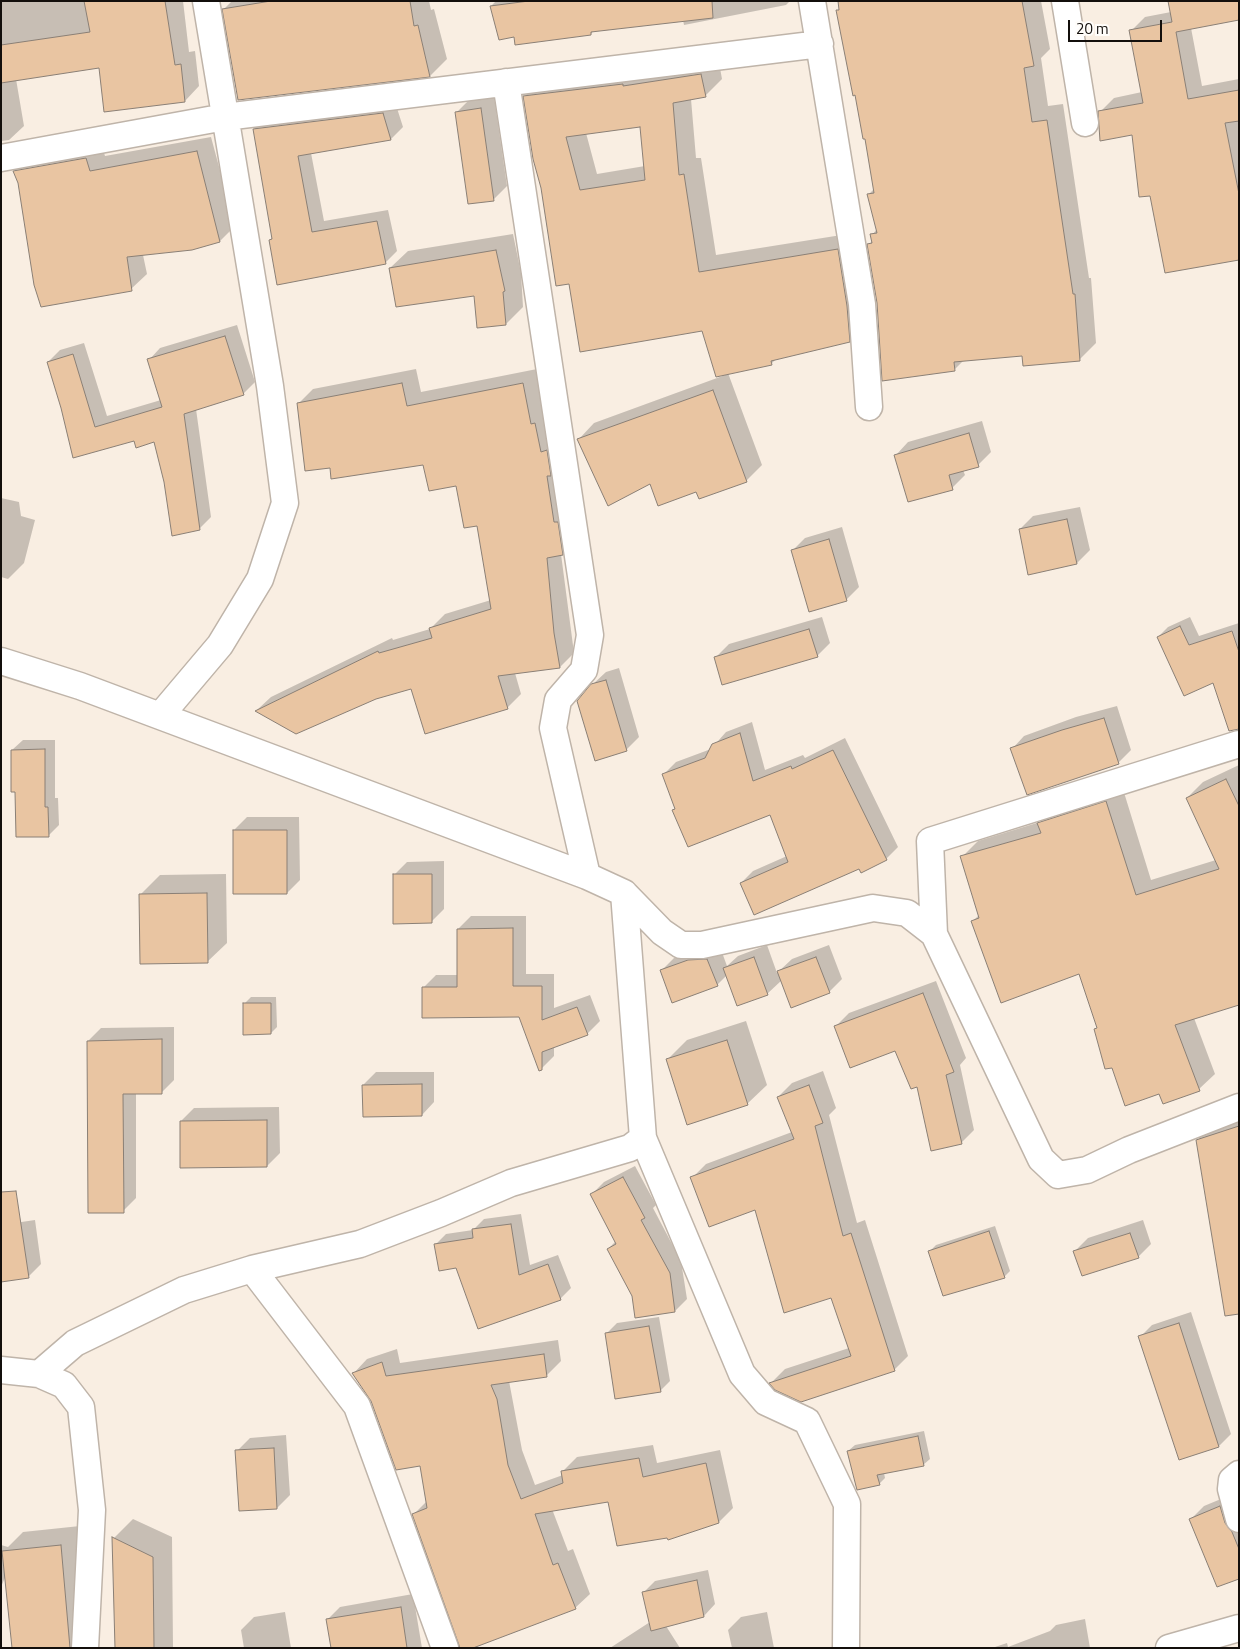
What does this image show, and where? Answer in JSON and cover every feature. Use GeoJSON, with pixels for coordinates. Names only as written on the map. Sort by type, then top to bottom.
{"type":"FeatureCollection","features":[{"type":"Feature","properties":{"kind":"street"},"geometry":{"type":"LineString","coordinates":[[160,716],[220,644],[260,579],[285,503],[270,386],[206,1]]}},
{"type":"Feature","properties":{"kind":"street"},"geometry":{"type":"LineString","coordinates":[[812,1],[862,304],[869,407]]}},
{"type":"Feature","properties":{"kind":"street"},"geometry":{"type":"LineString","coordinates":[[1065,1],[1085,123]]}},
{"type":"Feature","properties":{"kind":"street"},"geometry":{"type":"LineString","coordinates":[[1,158],[225,116],[820,44]]}},
{"type":"Feature","properties":{"kind":"street"},"geometry":{"type":"LineString","coordinates":[[506,82],[590,635],[584,670],[558,700],[553,728],[587,876]]}},
{"type":"Feature","properties":{"kind":"street"},"geometry":{"type":"LineString","coordinates":[[1,661],[80,686],[587,876],[624,893],[662,932],[682,944],[702,945],[873,908],[907,913],[934,934]]}},
{"type":"Feature","properties":{"kind":"street"},"geometry":{"type":"LineString","coordinates":[[1239,744],[930,841],[934,934],[1041,1159],[1058,1174],[1087,1170],[1129,1150],[1239,1107]]}},
{"type":"Feature","properties":{"kind":"street"},"geometry":{"type":"LineString","coordinates":[[624,893],[643,1138],[742,1374],[766,1402],[807,1421],[847,1504],[846,1648]]}},
{"type":"Feature","properties":{"kind":"street"},"geometry":{"type":"LineString","coordinates":[[39,1374],[75,1343],[184,1290],[252,1269],[360,1244],[441,1213],[511,1183],[630,1148],[643,1138]]}},
{"type":"Feature","properties":{"kind":"street"},"geometry":{"type":"LineString","coordinates":[[252,1269],[357,1406],[445,1648]]}},
{"type":"Feature","properties":{"kind":"street"},"geometry":{"type":"LineString","coordinates":[[1,1370],[39,1374],[64,1384],[81,1407],[92,1510],[85,1648]]}},
{"type":"Feature","properties":{"kind":"street"},"geometry":{"type":"LineString","coordinates":[[1239,1474],[1232,1480],[1231,1489],[1239,1519]]}},
{"type":"Feature","properties":{"kind":"street"},"geometry":{"type":"LineString","coordinates":[[1169,1648],[1239,1628]]}},
{"type":"Feature","properties":{"kind":"building"},"geometry":{"type":"Polygon","coordinates":[[[84,1],[165,1],[175,65],[181,64],[185,102],[104,112],[99,68],[1,83],[1,45],[90,32],[84,1]]]}},
{"type":"Feature","properties":{"kind":"building"},"geometry":{"type":"Polygon","coordinates":[[[271,1],[410,1],[414,26],[418,25],[430,77],[238,100],[222,9],[271,1]]]}},
{"type":"Feature","properties":{"kind":"building"},"geometry":{"type":"Polygon","coordinates":[[[529,1],[712,1],[713,18],[591,32],[591,35],[515,45],[514,37],[499,40],[490,6],[529,1]]]}},
{"type":"Feature","properties":{"kind":"building"},"geometry":{"type":"Polygon","coordinates":[[[838,1],[1022,1],[1034,66],[1024,68],[1032,122],[1047,120],[1073,294],[1075,294],[1080,361],[1023,366],[1022,356],[954,362],[955,371],[882,381],[877,303],[867,244],[872,243],[870,234],[877,233],[867,194],[874,193],[865,139],[863,139],[855,95],[853,96],[836,10],[839,10],[838,1]]]}},
{"type":"Feature","properties":{"kind":"building"},"geometry":{"type":"Polygon","coordinates":[[[1168,1],[1239,1],[1239,20],[1176,32],[1188,99],[1239,90],[1239,121],[1225,123],[1239,194],[1239,260],[1165,273],[1150,196],[1139,197],[1132,135],[1100,141],[1098,111],[1143,103],[1129,30],[1172,22],[1168,1]]]}},
{"type":"Feature","properties":{"kind":"building"},"geometry":{"type":"Polygon","coordinates":[[[701,74],[706,97],[673,103],[679,175],[684,174],[699,272],[838,249],[847,306],[850,342],[771,361],[772,365],[716,377],[702,331],[580,352],[569,284],[556,286],[541,188],[533,159],[523,96],[623,84],[623,86],[701,74]],[[640,127],[566,137],[580,190],[645,180],[640,127]]]}},
{"type":"Feature","properties":{"kind":"building"},"geometry":{"type":"Polygon","coordinates":[[[481,108],[494,201],[468,204],[455,112],[481,108]]]}},
{"type":"Feature","properties":{"kind":"building"},"geometry":{"type":"Polygon","coordinates":[[[383,113],[391,140],[298,156],[312,232],[377,221],[386,264],[277,285],[269,240],[272,239],[253,129],[383,113]]]}},
{"type":"Feature","properties":{"kind":"building"},"geometry":{"type":"Polygon","coordinates":[[[197,151],[220,242],[192,250],[127,257],[132,291],[41,307],[34,285],[18,183],[13,171],[86,158],[90,171],[197,151]]]}},
{"type":"Feature","properties":{"kind":"building"},"geometry":{"type":"Polygon","coordinates":[[[496,250],[505,291],[503,292],[506,325],[477,328],[474,296],[396,307],[389,268],[496,250]]]}},
{"type":"Feature","properties":{"kind":"building"},"geometry":{"type":"Polygon","coordinates":[[[225,336],[244,395],[184,414],[200,530],[172,536],[164,482],[154,442],[136,448],[134,441],[73,458],[47,362],[73,354],[95,427],[162,407],[147,359],[225,336]]]}},
{"type":"Feature","properties":{"kind":"building"},"geometry":{"type":"Polygon","coordinates":[[[402,383],[407,406],[523,383],[531,424],[535,423],[541,452],[547,450],[551,476],[547,476],[554,522],[558,522],[563,555],[547,558],[554,633],[560,668],[498,676],[508,709],[425,734],[411,689],[376,699],[296,734],[255,711],[378,651],[379,653],[432,638],[429,628],[491,609],[477,526],[464,528],[456,486],[429,491],[423,465],[331,479],[330,468],[305,471],[297,403],[402,383]]]}},
{"type":"Feature","properties":{"kind":"building"},"geometry":{"type":"Polygon","coordinates":[[[713,390],[747,482],[699,499],[696,492],[658,506],[650,484],[608,506],[577,439],[713,390]]]}},
{"type":"Feature","properties":{"kind":"building"},"geometry":{"type":"Polygon","coordinates":[[[969,433],[979,467],[949,475],[953,490],[908,502],[894,455],[969,433]]]}},
{"type":"Feature","properties":{"kind":"building"},"geometry":{"type":"Polygon","coordinates":[[[1067,519],[1077,564],[1028,575],[1019,529],[1067,519]]]}},
{"type":"Feature","properties":{"kind":"building"},"geometry":{"type":"Polygon","coordinates":[[[829,539],[847,601],[809,612],[791,550],[829,539]]]}},
{"type":"Feature","properties":{"kind":"building"},"geometry":{"type":"Polygon","coordinates":[[[1180,626],[1189,645],[1232,631],[1239,652],[1239,729],[1229,731],[1213,683],[1184,696],[1157,637],[1180,626]]]}},
{"type":"Feature","properties":{"kind":"building"},"geometry":{"type":"Polygon","coordinates":[[[809,629],[818,657],[722,685],[714,657],[809,629]]]}},
{"type":"Feature","properties":{"kind":"building"},"geometry":{"type":"Polygon","coordinates":[[[606,680],[627,751],[595,761],[577,701],[591,684],[606,680]]]}},
{"type":"Feature","properties":{"kind":"building"},"geometry":{"type":"Polygon","coordinates":[[[1104,718],[1119,764],[1027,795],[1010,748],[1104,718]]]}},
{"type":"Feature","properties":{"kind":"building"},"geometry":{"type":"Polygon","coordinates":[[[740,733],[753,781],[791,766],[792,769],[833,750],[887,860],[861,873],[859,869],[754,915],[740,883],[788,862],[770,815],[688,847],[672,810],[675,809],[662,774],[705,758],[712,744],[740,733]]]}},
{"type":"Feature","properties":{"kind":"building"},"geometry":{"type":"Polygon","coordinates":[[[45,749],[45,807],[48,807],[49,837],[16,837],[15,792],[11,792],[11,750],[45,749]]]}},
{"type":"Feature","properties":{"kind":"building"},"geometry":{"type":"Polygon","coordinates":[[[1226,779],[1239,806],[1239,1005],[1175,1025],[1200,1091],[1163,1104],[1159,1094],[1125,1106],[1112,1068],[1105,1069],[1094,1029],[1097,1028],[1079,974],[1001,1003],[971,921],[979,918],[960,856],[1041,833],[1037,823],[1106,801],[1136,895],[1219,869],[1186,798],[1226,779]]]}},
{"type":"Feature","properties":{"kind":"building"},"geometry":{"type":"Polygon","coordinates":[[[233,830],[287,830],[287,894],[233,894],[233,830]]]}},
{"type":"Feature","properties":{"kind":"building"},"geometry":{"type":"Polygon","coordinates":[[[393,874],[432,874],[432,923],[393,924],[393,874]]]}},
{"type":"Feature","properties":{"kind":"building"},"geometry":{"type":"Polygon","coordinates":[[[207,893],[208,963],[140,964],[139,894],[207,893]]]}},
{"type":"Feature","properties":{"kind":"building"},"geometry":{"type":"Polygon","coordinates":[[[513,928],[513,986],[542,986],[542,1020],[577,1007],[588,1035],[542,1052],[542,1070],[539,1071],[519,1017],[422,1018],[422,987],[457,987],[457,929],[513,928]]]}},
{"type":"Feature","properties":{"kind":"building"},"geometry":{"type":"Polygon","coordinates":[[[754,957],[768,995],[737,1006],[723,968],[754,957]]]}},
{"type":"Feature","properties":{"kind":"building"},"geometry":{"type":"Polygon","coordinates":[[[816,957],[830,993],[791,1008],[777,971],[816,957]]]}},
{"type":"Feature","properties":{"kind":"building"},"geometry":{"type":"Polygon","coordinates":[[[707,959],[718,986],[672,1003],[660,970],[688,960],[707,959]]]}},
{"type":"Feature","properties":{"kind":"building"},"geometry":{"type":"Polygon","coordinates":[[[923,993],[954,1072],[946,1075],[962,1144],[931,1151],[917,1087],[911,1089],[895,1051],[850,1068],[834,1026],[923,993]]]}},
{"type":"Feature","properties":{"kind":"building"},"geometry":{"type":"Polygon","coordinates":[[[243,1003],[271,1003],[271,1034],[243,1035],[243,1003]]]}},
{"type":"Feature","properties":{"kind":"building"},"geometry":{"type":"Polygon","coordinates":[[[162,1039],[162,1094],[123,1094],[124,1213],[88,1213],[87,1041],[162,1039]]]}},
{"type":"Feature","properties":{"kind":"building"},"geometry":{"type":"Polygon","coordinates":[[[727,1040],[748,1105],[687,1125],[666,1059],[727,1040]]]}},
{"type":"Feature","properties":{"kind":"building"},"geometry":{"type":"Polygon","coordinates":[[[422,1084],[422,1116],[363,1117],[362,1085],[422,1084]]]}},
{"type":"Feature","properties":{"kind":"building"},"geometry":{"type":"Polygon","coordinates":[[[809,1085],[823,1123],[815,1126],[843,1236],[851,1233],[895,1371],[801,1402],[775,1390],[769,1383],[851,1356],[831,1298],[784,1313],[755,1210],[709,1227],[690,1177],[794,1139],[777,1097],[809,1085]]]}},
{"type":"Feature","properties":{"kind":"building"},"geometry":{"type":"Polygon","coordinates":[[[267,1120],[267,1167],[180,1168],[180,1121],[267,1120]]]}},
{"type":"Feature","properties":{"kind":"building"},"geometry":{"type":"Polygon","coordinates":[[[1239,1126],[1239,1314],[1225,1316],[1196,1140],[1239,1126]]]}},
{"type":"Feature","properties":{"kind":"building"},"geometry":{"type":"Polygon","coordinates":[[[623,1177],[645,1218],[641,1220],[670,1273],[675,1312],[635,1318],[632,1296],[607,1249],[616,1244],[590,1194],[623,1177]]]}},
{"type":"Feature","properties":{"kind":"building"},"geometry":{"type":"Polygon","coordinates":[[[16,1191],[29,1278],[1,1282],[1,1192],[16,1191]]]}},
{"type":"Feature","properties":{"kind":"building"},"geometry":{"type":"Polygon","coordinates":[[[511,1224],[519,1275],[548,1264],[561,1300],[478,1329],[456,1268],[439,1271],[434,1244],[473,1238],[472,1229],[511,1224]]]}},
{"type":"Feature","properties":{"kind":"building"},"geometry":{"type":"Polygon","coordinates":[[[989,1231],[1005,1278],[943,1296],[928,1251],[989,1231]]]}},
{"type":"Feature","properties":{"kind":"building"},"geometry":{"type":"Polygon","coordinates":[[[1130,1233],[1139,1258],[1082,1276],[1073,1251],[1130,1233]]]}},
{"type":"Feature","properties":{"kind":"building"},"geometry":{"type":"Polygon","coordinates":[[[1179,1323],[1219,1447],[1179,1460],[1138,1336],[1179,1323]]]}},
{"type":"Feature","properties":{"kind":"building"},"geometry":{"type":"Polygon","coordinates":[[[649,1326],[661,1392],[615,1399],[605,1333],[649,1326]]]}},
{"type":"Feature","properties":{"kind":"building"},"geometry":{"type":"Polygon","coordinates":[[[544,1354],[547,1377],[491,1385],[497,1399],[508,1465],[521,1499],[563,1483],[561,1471],[639,1458],[643,1477],[706,1463],[719,1523],[668,1540],[667,1538],[617,1546],[608,1502],[535,1514],[553,1565],[558,1563],[576,1609],[473,1648],[460,1648],[412,1514],[427,1508],[420,1466],[396,1470],[371,1401],[352,1373],[382,1362],[386,1376],[544,1354]]]}},
{"type":"Feature","properties":{"kind":"building"},"geometry":{"type":"Polygon","coordinates":[[[918,1436],[924,1466],[877,1475],[880,1485],[857,1490],[847,1451],[918,1436]]]}},
{"type":"Feature","properties":{"kind":"building"},"geometry":{"type":"Polygon","coordinates":[[[274,1448],[277,1509],[239,1511],[235,1450],[274,1448]]]}},
{"type":"Feature","properties":{"kind":"building"},"geometry":{"type":"Polygon","coordinates":[[[1220,1506],[1225,1523],[1232,1532],[1239,1549],[1239,1579],[1217,1587],[1189,1519],[1220,1506]]]}},
{"type":"Feature","properties":{"kind":"building"},"geometry":{"type":"Polygon","coordinates":[[[112,1537],[153,1557],[154,1648],[115,1648],[112,1537]]]}},
{"type":"Feature","properties":{"kind":"building"},"geometry":{"type":"Polygon","coordinates":[[[61,1545],[70,1648],[12,1648],[2,1551],[61,1545]]]}},
{"type":"Feature","properties":{"kind":"building"},"geometry":{"type":"Polygon","coordinates":[[[697,1580],[704,1617],[651,1631],[642,1592],[697,1580]]]}},
{"type":"Feature","properties":{"kind":"building"},"geometry":{"type":"Polygon","coordinates":[[[401,1607],[407,1648],[331,1648],[326,1619],[401,1607]]]}}]}
